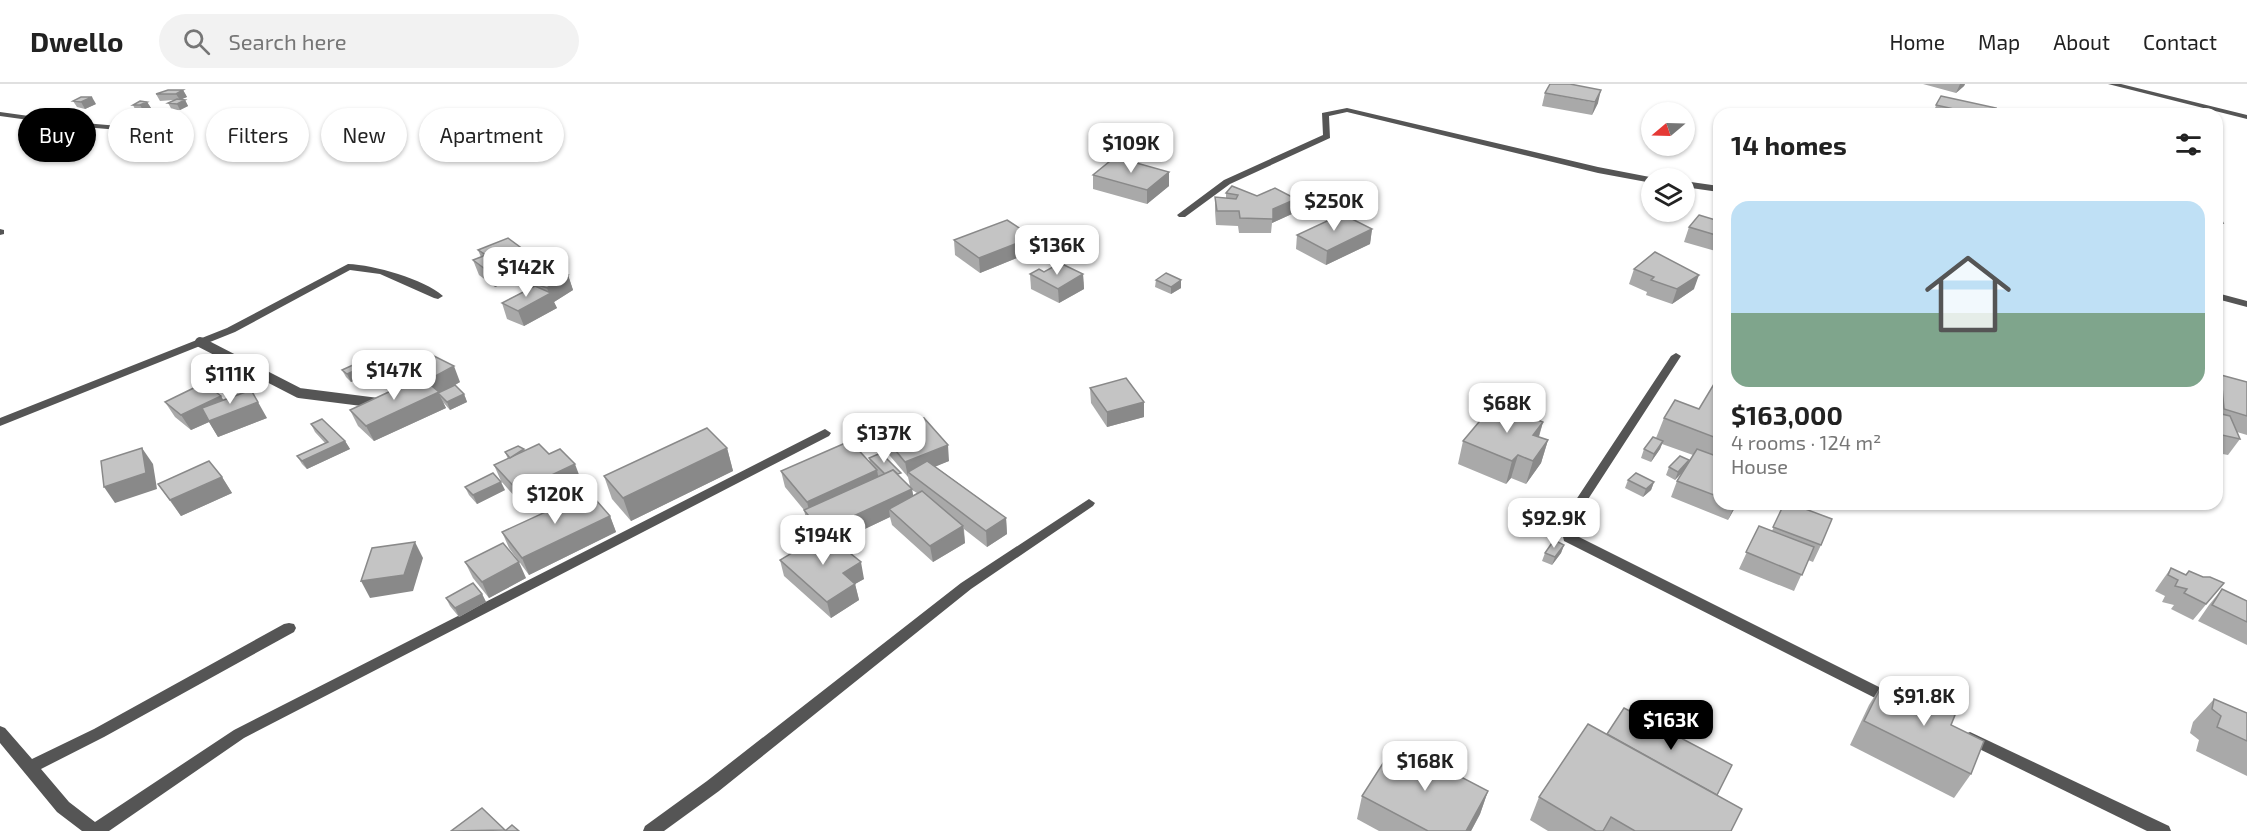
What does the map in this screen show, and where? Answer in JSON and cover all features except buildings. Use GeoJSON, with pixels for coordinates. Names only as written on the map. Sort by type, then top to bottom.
{"type":"FeatureCollection","features":[{"type":"Feature","properties":{"kind":"street"},"geometry":{"type":"LineString","coordinates":[[2112,84],[2210,108]]}},
{"type":"Feature","properties":{"kind":"street"},"geometry":{"type":"LineString","coordinates":[[1182,215],[1227,182],[1327,136],[1324,115],[1347,110],[1598,170],[1641,178]]}},
{"type":"Feature","properties":{"kind":"street"},"geometry":{"type":"LineString","coordinates":[[2223,111],[2247,117]]}},
{"type":"Feature","properties":{"kind":"street"},"geometry":{"type":"LineString","coordinates":[[0,114],[108,127]]}},
{"type":"Feature","properties":{"kind":"street"},"geometry":{"type":"LineString","coordinates":[[1695,186],[1713,188]]}},
{"type":"Feature","properties":{"kind":"street"},"geometry":{"type":"LineString","coordinates":[[0,422],[231,330],[348,267],[363,267],[388,273],[438,296]]}},
{"type":"Feature","properties":{"kind":"street"},"geometry":{"type":"LineString","coordinates":[[2223,298],[2247,304]]}},
{"type":"Feature","properties":{"kind":"street"},"geometry":{"type":"LineString","coordinates":[[1676,356],[1566,524],[1569,538],[1898,703]]}},
{"type":"Feature","properties":{"kind":"street"},"geometry":{"type":"LineString","coordinates":[[0,732],[63,807],[95,831],[239,734],[825,434]]}},
{"type":"Feature","properties":{"kind":"street"},"geometry":{"type":"LineString","coordinates":[[651,831],[966,586],[1089,503]]}},
{"type":"Feature","properties":{"kind":"street"},"geometry":{"type":"LineString","coordinates":[[30,767],[99,733],[289,627]]}},
{"type":"Feature","properties":{"kind":"street"},"geometry":{"type":"LineString","coordinates":[[1961,734],[2163,831]]}},
{"type":"Feature","properties":{"kind":"lane"},"geometry":{"type":"LineString","coordinates":[[200,342],[299,393],[378,403]]}}]}
